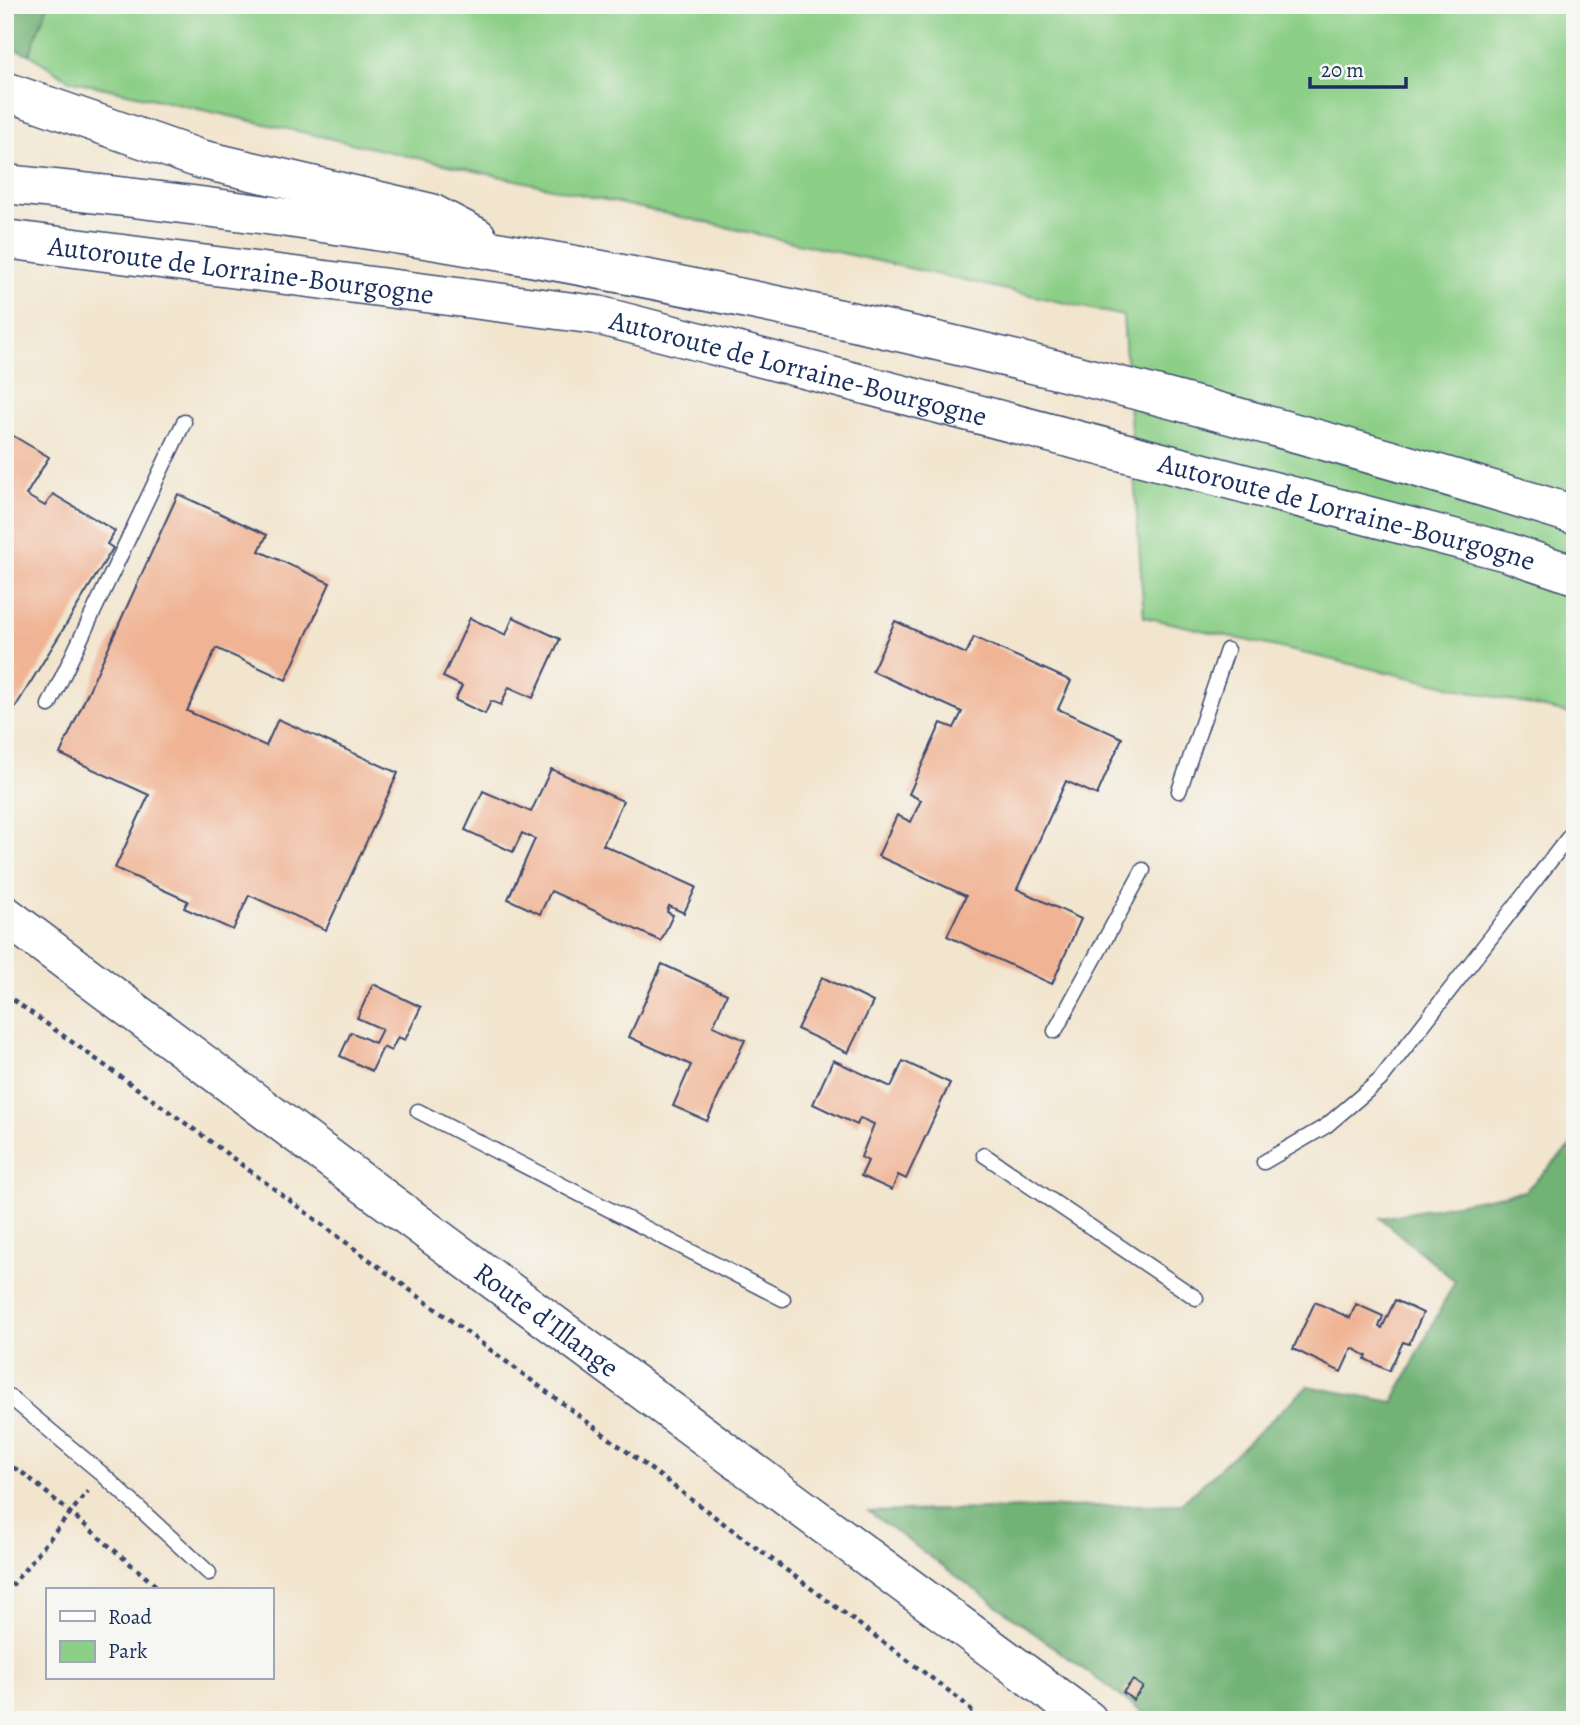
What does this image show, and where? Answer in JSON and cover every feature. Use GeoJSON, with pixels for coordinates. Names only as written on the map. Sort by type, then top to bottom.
{"type":"FeatureCollection","features":[{"type":"Feature","properties":{"kind":"main road"},"geometry":{"type":"LineString","coordinates":[[5,91],[200,159],[431,213],[506,253]]}},
{"type":"Feature","properties":{"kind":"main road","name":"Autoroute de Lorraine-Bourgogne"},"geometry":{"type":"LineString","coordinates":[[5,184],[341,225],[506,253],[776,307],[975,351],[1193,405],[1575,515]]}},
{"type":"Feature","properties":{"kind":"main road","name":"Autoroute de Lorraine-Bourgogne"},"geometry":{"type":"LineString","coordinates":[[5,239],[597,316],[1507,552],[1575,575]]}},
{"type":"Feature","properties":{"kind":"main road","name":"Route d'Illange"},"geometry":{"type":"LineString","coordinates":[[5,915],[1088,1720]]}},
{"type":"Feature","properties":{"kind":"lane"},"geometry":{"type":"LineString","coordinates":[[50,705],[184,422]]}},
{"type":"Feature","properties":{"kind":"lane"},"geometry":{"type":"LineString","coordinates":[[1179,791],[1227,650]]}},
{"type":"Feature","properties":{"kind":"lane"},"geometry":{"type":"LineString","coordinates":[[1264,1162],[1325,1126],[1380,1080],[1575,830]]}},
{"type":"Feature","properties":{"kind":"lane"},"geometry":{"type":"LineString","coordinates":[[1055,1031],[1143,870]]}},
{"type":"Feature","properties":{"kind":"lane"},"geometry":{"type":"LineString","coordinates":[[418,1111],[783,1299]]}},
{"type":"Feature","properties":{"kind":"lane"},"geometry":{"type":"LineString","coordinates":[[984,1155],[1196,1298]]}},
{"type":"Feature","properties":{"kind":"lane"},"geometry":{"type":"LineString","coordinates":[[5,1393],[101,1473],[209,1573]]}},
{"type":"Feature","properties":{"kind":"path"},"geometry":{"type":"LineString","coordinates":[[5,994],[195,1130],[961,1700],[980,1720]]}},
{"type":"Feature","properties":{"kind":"path"},"geometry":{"type":"LineString","coordinates":[[5,1462],[27,1476],[159,1588]]}},
{"type":"Feature","properties":{"kind":"path"},"geometry":{"type":"LineString","coordinates":[[5,1594],[72,1514],[101,1473]]}},
{"type":"Feature","properties":{"kind":"green space"},"geometry":{"type":"Polygon","coordinates":[[[5,5],[48,5],[29,54],[5,46],[5,5]]]}},
{"type":"Feature","properties":{"kind":"green space"},"geometry":{"type":"Polygon","coordinates":[[[48,5],[1575,5],[1575,715],[1144,617],[1123,316],[69,80],[29,54],[48,5]]]}},
{"type":"Feature","properties":{"kind":"green space"},"geometry":{"type":"Polygon","coordinates":[[[1575,1142],[1575,1720],[1153,1720],[869,1512],[1181,1504],[1308,1386],[1393,1402],[1455,1281],[1380,1218],[1525,1191],[1575,1142]]]}},
{"type":"Feature","properties":{"kind":"building"},"geometry":{"type":"Polygon","coordinates":[[[5,431],[49,457],[26,495],[45,506],[53,494],[115,531],[107,544],[113,548],[5,724],[5,431]]]}},
{"type":"Feature","properties":{"kind":"building"},"geometry":{"type":"Polygon","coordinates":[[[178,494],[267,535],[259,551],[330,583],[286,680],[216,648],[187,711],[266,746],[278,719],[398,773],[326,930],[249,895],[233,930],[184,908],[188,901],[115,868],[149,795],[60,754],[178,494]]]}},
{"type":"Feature","properties":{"kind":"building"},"geometry":{"type":"Polygon","coordinates":[[[513,617],[560,639],[533,698],[509,687],[501,705],[491,701],[485,714],[455,700],[462,686],[443,677],[470,618],[506,635],[513,617]]]}},
{"type":"Feature","properties":{"kind":"building"},"geometry":{"type":"Polygon","coordinates":[[[895,621],[966,654],[974,637],[1071,681],[1058,709],[1122,738],[1097,795],[1066,781],[1017,889],[1081,919],[1052,984],[947,936],[966,896],[878,856],[897,815],[911,822],[921,800],[909,794],[941,723],[954,728],[962,712],[872,671],[895,621]]]}},
{"type":"Feature","properties":{"kind":"building"},"geometry":{"type":"Polygon","coordinates":[[[551,769],[623,801],[603,845],[696,887],[684,913],[669,906],[667,912],[673,915],[661,941],[551,891],[540,914],[508,899],[535,839],[522,833],[513,852],[465,830],[483,791],[531,812],[551,769]]]}},
{"type":"Feature","properties":{"kind":"building"},"geometry":{"type":"Polygon","coordinates":[[[662,964],[727,994],[713,1026],[745,1040],[707,1121],[673,1106],[691,1065],[629,1037],[662,964]]]}},
{"type":"Feature","properties":{"kind":"building"},"geometry":{"type":"Polygon","coordinates":[[[822,977],[873,1002],[848,1053],[797,1029],[822,977]]]}},
{"type":"Feature","properties":{"kind":"building"},"geometry":{"type":"Polygon","coordinates":[[[373,984],[421,1007],[405,1040],[398,1037],[391,1051],[383,1047],[372,1071],[340,1056],[351,1032],[375,1043],[382,1029],[357,1018],[373,984]]]}},
{"type":"Feature","properties":{"kind":"building"},"geometry":{"type":"Polygon","coordinates":[[[833,1060],[891,1087],[903,1061],[950,1083],[906,1179],[898,1175],[892,1190],[861,1176],[868,1161],[861,1157],[874,1124],[860,1118],[857,1125],[813,1104],[833,1060]]]}},
{"type":"Feature","properties":{"kind":"building"},"geometry":{"type":"Polygon","coordinates":[[[1395,1300],[1423,1313],[1409,1344],[1403,1342],[1389,1371],[1365,1359],[1367,1356],[1352,1348],[1341,1372],[1293,1349],[1315,1302],[1350,1318],[1356,1304],[1383,1316],[1379,1327],[1382,1328],[1395,1300]]]}},
{"type":"Feature","properties":{"kind":"building"},"geometry":{"type":"Polygon","coordinates":[[[1133,1680],[1143,1687],[1133,1700],[1123,1692],[1133,1680]]]}}]}
